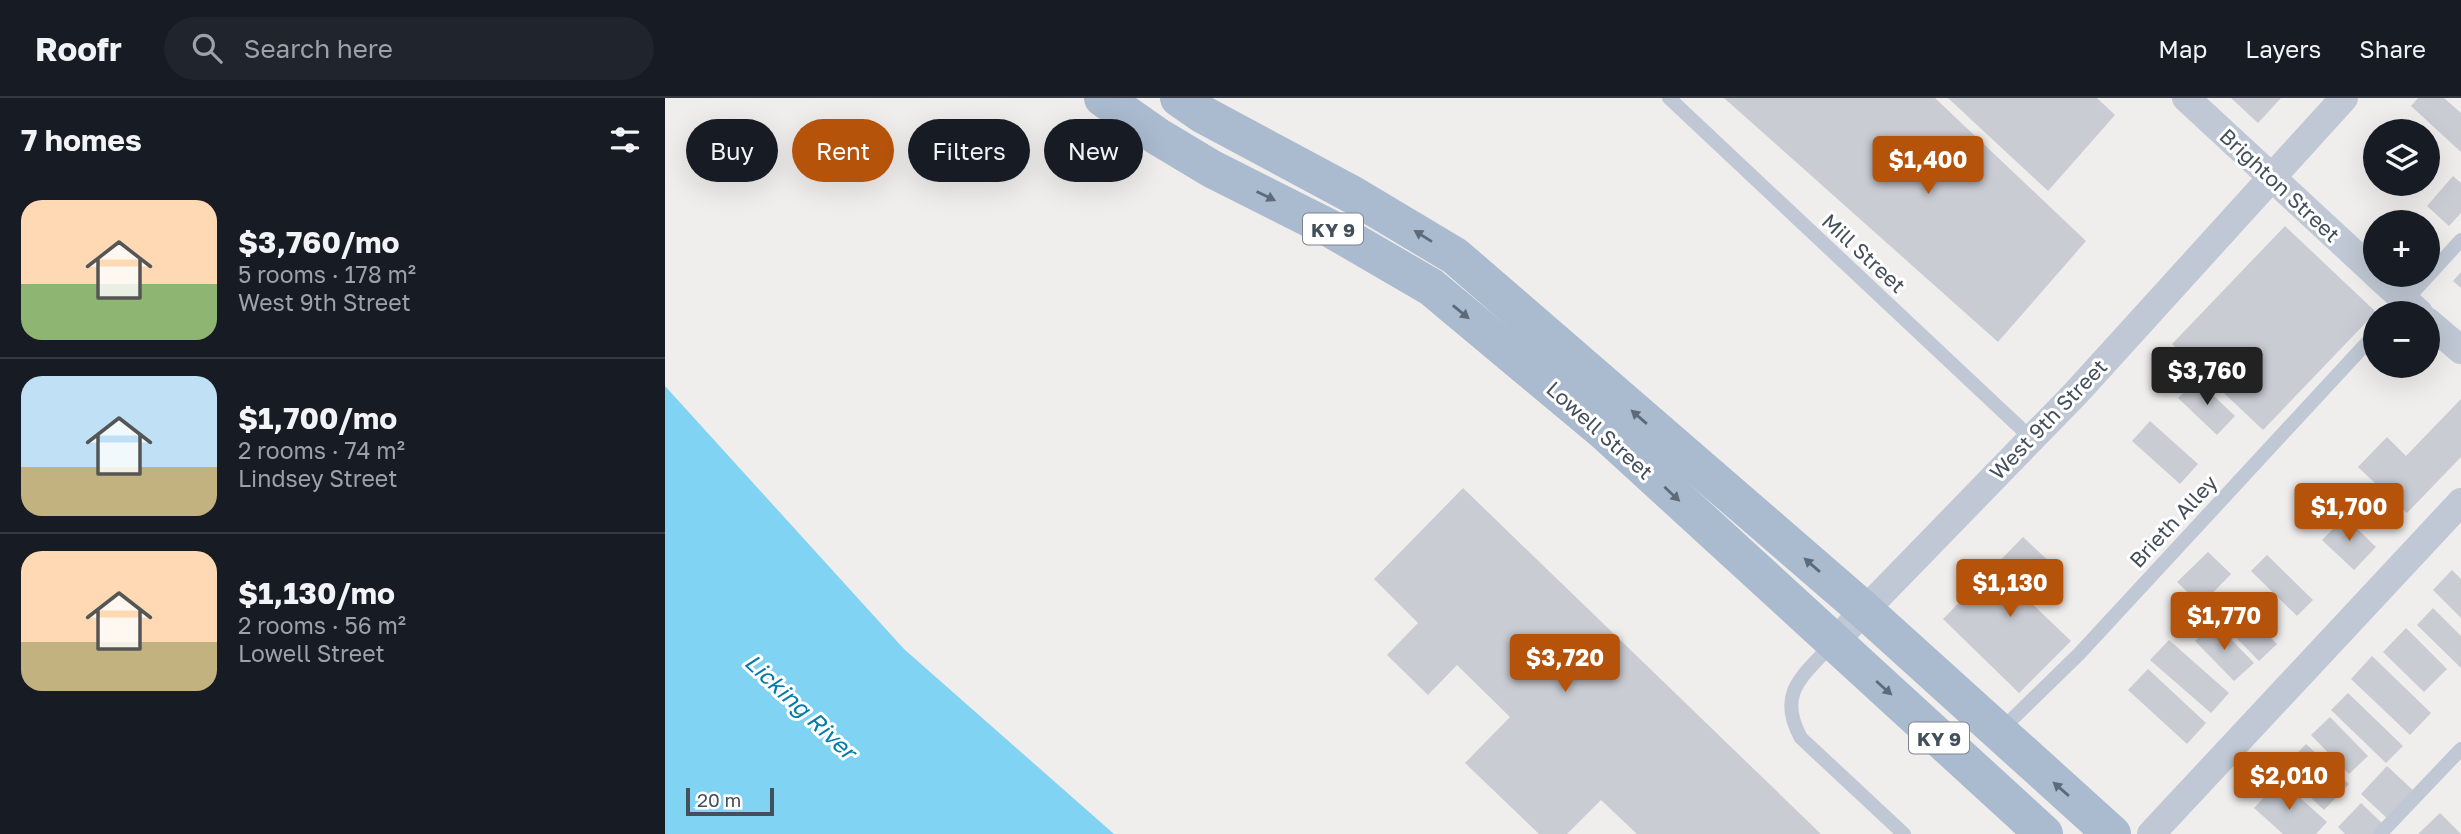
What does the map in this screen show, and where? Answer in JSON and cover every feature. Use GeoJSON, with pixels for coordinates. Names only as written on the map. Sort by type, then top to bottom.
{"type":"FeatureCollection","features":[{"type":"Feature","properties":{"kind":"main road","name":"Lowell Street"},"geometry":{"type":"LineString","coordinates":[[1103,98],[1157,136],[1212,169],[1333,230],[1431,287],[1596,425],[2044,834]]}},
{"type":"Feature","properties":{"kind":"main road","name":"Lowell Street"},"geometry":{"type":"LineString","coordinates":[[1179,98],[1202,114],[1353,195],[1455,256],[1863,610],[2112,834]]}},
{"type":"Feature","properties":{"kind":"street","name":"Brighton Street"},"geometry":{"type":"LineString","coordinates":[[2186,98],[2363,262]]}},
{"type":"Feature","properties":{"kind":"street","name":"West 9th Street"},"geometry":{"type":"LineString","coordinates":[[1833,642],[2030,437],[2076,393],[2344,98]]}},
{"type":"Feature","properties":{"kind":"street","name":"Brighton Street"},"geometry":{"type":"LineString","coordinates":[[2387,287],[2399,301]]}},
{"type":"Feature","properties":{"kind":"street"},"geometry":{"type":"LineString","coordinates":[[2440,332],[2461,350]]}},
{"type":"Feature","properties":{"kind":"street"},"geometry":{"type":"LineString","coordinates":[[2151,834],[2461,502]]}},
{"type":"Feature","properties":{"kind":"lane","name":"Mill Street"},"geometry":{"type":"LineString","coordinates":[[1669,98],[2030,437]]}},
{"type":"Feature","properties":{"kind":"lane"},"geometry":{"type":"LineString","coordinates":[[2412,301],[2461,240]]}},
{"type":"Feature","properties":{"kind":"lane","name":"Brieth Alley"},"geometry":{"type":"LineString","coordinates":[[1998,733],[2078,654],[2363,347]]}},
{"type":"Feature","properties":{"kind":"lane"},"geometry":{"type":"LineString","coordinates":[[1833,642],[1796,685],[1789,709],[1792,721],[1801,738],[1904,834]]}},
{"type":"Feature","properties":{"kind":"lane"},"geometry":{"type":"LineString","coordinates":[[2380,834],[2461,749]]}},
{"type":"Feature","properties":{"kind":"water","name":"Licking River"},"geometry":{"type":"Polygon","coordinates":[[[665,386],[904,649],[1114,834],[665,834],[665,386]]]}},
{"type":"Feature","properties":{"kind":"building"},"geometry":{"type":"Polygon","coordinates":[[[1724,98],[1935,98],[2086,241],[1998,342],[1724,98]]]}},
{"type":"Feature","properties":{"kind":"building"},"geometry":{"type":"Polygon","coordinates":[[[1948,98],[2097,98],[2115,115],[2048,191],[1948,98]]]}},
{"type":"Feature","properties":{"kind":"building"},"geometry":{"type":"Polygon","coordinates":[[[2231,98],[2281,98],[2258,123],[2231,98]]]}},
{"type":"Feature","properties":{"kind":"building"},"geometry":{"type":"Polygon","coordinates":[[[2418,98],[2444,98],[2461,113],[2461,152],[2440,133],[2440,119],[2425,119],[2411,106],[2418,98]]]}},
{"type":"Feature","properties":{"kind":"building"},"geometry":{"type":"Polygon","coordinates":[[[2453,176],[2461,183],[2461,213],[2449,226],[2440,218],[2440,210],[2431,210],[2427,206],[2436,196],[2440,196],[2440,191],[2453,176]]]}},
{"type":"Feature","properties":{"kind":"building"},"geometry":{"type":"Polygon","coordinates":[[[2285,226],[2364,301],[2363,326],[2263,430],[2172,344],[2285,226]]]}},
{"type":"Feature","properties":{"kind":"building"},"geometry":{"type":"Polygon","coordinates":[[[2461,272],[2461,288],[2453,281],[2461,272]]]}},
{"type":"Feature","properties":{"kind":"building"},"geometry":{"type":"Polygon","coordinates":[[[2197,380],[2235,416],[2217,435],[2178,398],[2197,380]]]}},
{"type":"Feature","properties":{"kind":"building"},"geometry":{"type":"Polygon","coordinates":[[[2461,399],[2461,457],[2407,513],[2358,467],[2387,437],[2406,456],[2461,399]]]}},
{"type":"Feature","properties":{"kind":"building"},"geometry":{"type":"Polygon","coordinates":[[[2150,421],[2198,464],[2180,484],[2132,441],[2150,421]]]}},
{"type":"Feature","properties":{"kind":"building"},"geometry":{"type":"Polygon","coordinates":[[[1463,488],[1821,834],[1637,834],[1601,800],[1567,834],[1539,834],[1465,763],[1510,717],[1457,665],[1428,695],[1387,655],[1418,623],[1374,579],[1463,488]]]}},
{"type":"Feature","properties":{"kind":"building"},"geometry":{"type":"Polygon","coordinates":[[[2345,517],[2376,547],[2354,570],[2322,540],[2345,517]]]}},
{"type":"Feature","properties":{"kind":"building"},"geometry":{"type":"Polygon","coordinates":[[[2023,537],[2052,564],[2023,595],[2071,641],[2019,693],[1943,619],[2023,537]]]}},
{"type":"Feature","properties":{"kind":"building"},"geometry":{"type":"Polygon","coordinates":[[[2208,552],[2231,574],[2201,605],[2177,582],[2208,552]]]}},
{"type":"Feature","properties":{"kind":"building"},"geometry":{"type":"Polygon","coordinates":[[[2267,555],[2313,600],[2297,616],[2251,571],[2267,555]]]}},
{"type":"Feature","properties":{"kind":"building"},"geometry":{"type":"Polygon","coordinates":[[[2452,570],[2461,579],[2461,618],[2433,590],[2452,570]]]}},
{"type":"Feature","properties":{"kind":"building"},"geometry":{"type":"Polygon","coordinates":[[[2234,601],[2277,644],[2259,661],[2217,618],[2234,601]]]}},
{"type":"Feature","properties":{"kind":"building"},"geometry":{"type":"Polygon","coordinates":[[[2433,608],[2461,636],[2461,668],[2417,625],[2433,608]]]}},
{"type":"Feature","properties":{"kind":"building"},"geometry":{"type":"Polygon","coordinates":[[[2214,622],[2254,663],[2234,681],[2195,641],[2214,622]]]}},
{"type":"Feature","properties":{"kind":"building"},"geometry":{"type":"Polygon","coordinates":[[[2406,628],[2447,669],[2424,692],[2383,652],[2406,628]]]}},
{"type":"Feature","properties":{"kind":"building"},"geometry":{"type":"Polygon","coordinates":[[[2169,640],[2229,693],[2211,713],[2150,660],[2169,640]]]}},
{"type":"Feature","properties":{"kind":"building"},"geometry":{"type":"Polygon","coordinates":[[[2372,656],[2431,713],[2410,735],[2351,679],[2372,656]]]}},
{"type":"Feature","properties":{"kind":"building"},"geometry":{"type":"Polygon","coordinates":[[[2148,669],[2206,723],[2187,744],[2128,690],[2148,669]]]}},
{"type":"Feature","properties":{"kind":"building"},"geometry":{"type":"Polygon","coordinates":[[[2348,693],[2403,746],[2386,763],[2331,710],[2348,693]]]}},
{"type":"Feature","properties":{"kind":"building"},"geometry":{"type":"Polygon","coordinates":[[[2330,717],[2368,756],[2349,774],[2311,735],[2330,717]]]}},
{"type":"Feature","properties":{"kind":"building"},"geometry":{"type":"Polygon","coordinates":[[[2306,744],[2349,784],[2324,810],[2281,770],[2306,744]]]}},
{"type":"Feature","properties":{"kind":"building"},"geometry":{"type":"Polygon","coordinates":[[[2387,766],[2416,793],[2390,821],[2361,794],[2387,766]]]}},
{"type":"Feature","properties":{"kind":"building"},"geometry":{"type":"Polygon","coordinates":[[[2280,780],[2327,822],[2316,834],[2283,834],[2254,808],[2280,780]]]}},
{"type":"Feature","properties":{"kind":"building"},"geometry":{"type":"Polygon","coordinates":[[[2361,803],[2383,824],[2373,834],[2345,834],[2338,827],[2361,803]]]}},
{"type":"Feature","properties":{"kind":"building"},"geometry":{"type":"Polygon","coordinates":[[[2440,813],[2461,834],[2418,834],[2440,813]]]}}]}
